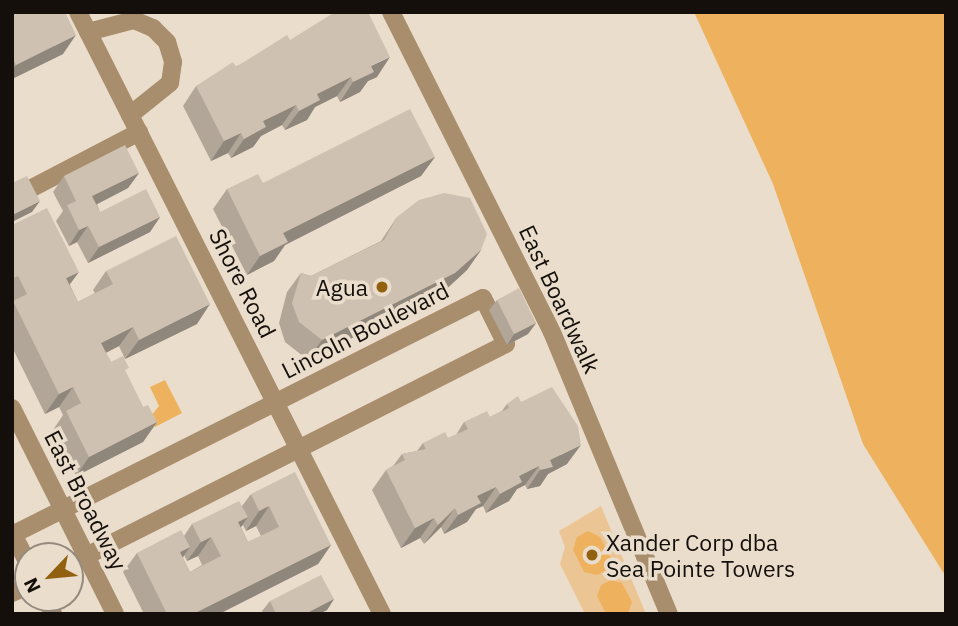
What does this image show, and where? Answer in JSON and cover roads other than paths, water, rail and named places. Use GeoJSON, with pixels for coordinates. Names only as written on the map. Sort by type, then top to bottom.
{"type":"FeatureCollection","features":[{"type":"Feature","properties":{"kind":"street","name":"Shore Road"},"geometry":{"type":"LineString","coordinates":[[78,12],[382,614]]}},
{"type":"Feature","properties":{"kind":"street","name":"East Boardwalk"},"geometry":{"type":"LineString","coordinates":[[391,12],[552,332],[669,614]]}},
{"type":"Feature","properties":{"kind":"street"},"geometry":{"type":"LineString","coordinates":[[88,32],[134,20],[153,28],[167,42],[173,62],[170,83],[153,101],[130,115]]}},
{"type":"Feature","properties":{"kind":"street"},"geometry":{"type":"LineString","coordinates":[[32,188],[139,132]]}},
{"type":"Feature","properties":{"kind":"street","name":"Lincoln Boulevard"},"geometry":{"type":"LineString","coordinates":[[13,534],[483,298],[506,344],[84,557]]}},
{"type":"Feature","properties":{"kind":"street","name":"East Broadway"},"geometry":{"type":"LineString","coordinates":[[12,408],[115,614]]}},
{"type":"Feature","properties":{"kind":"place","name":"Agua"},"geometry":{"type":"Point","coordinates":[382,287]}},
{"type":"Feature","properties":{"kind":"place","name":"Xander Corp dba Sea Pointe Towers"},"geometry":{"type":"Point","coordinates":[592,555]}}]}
